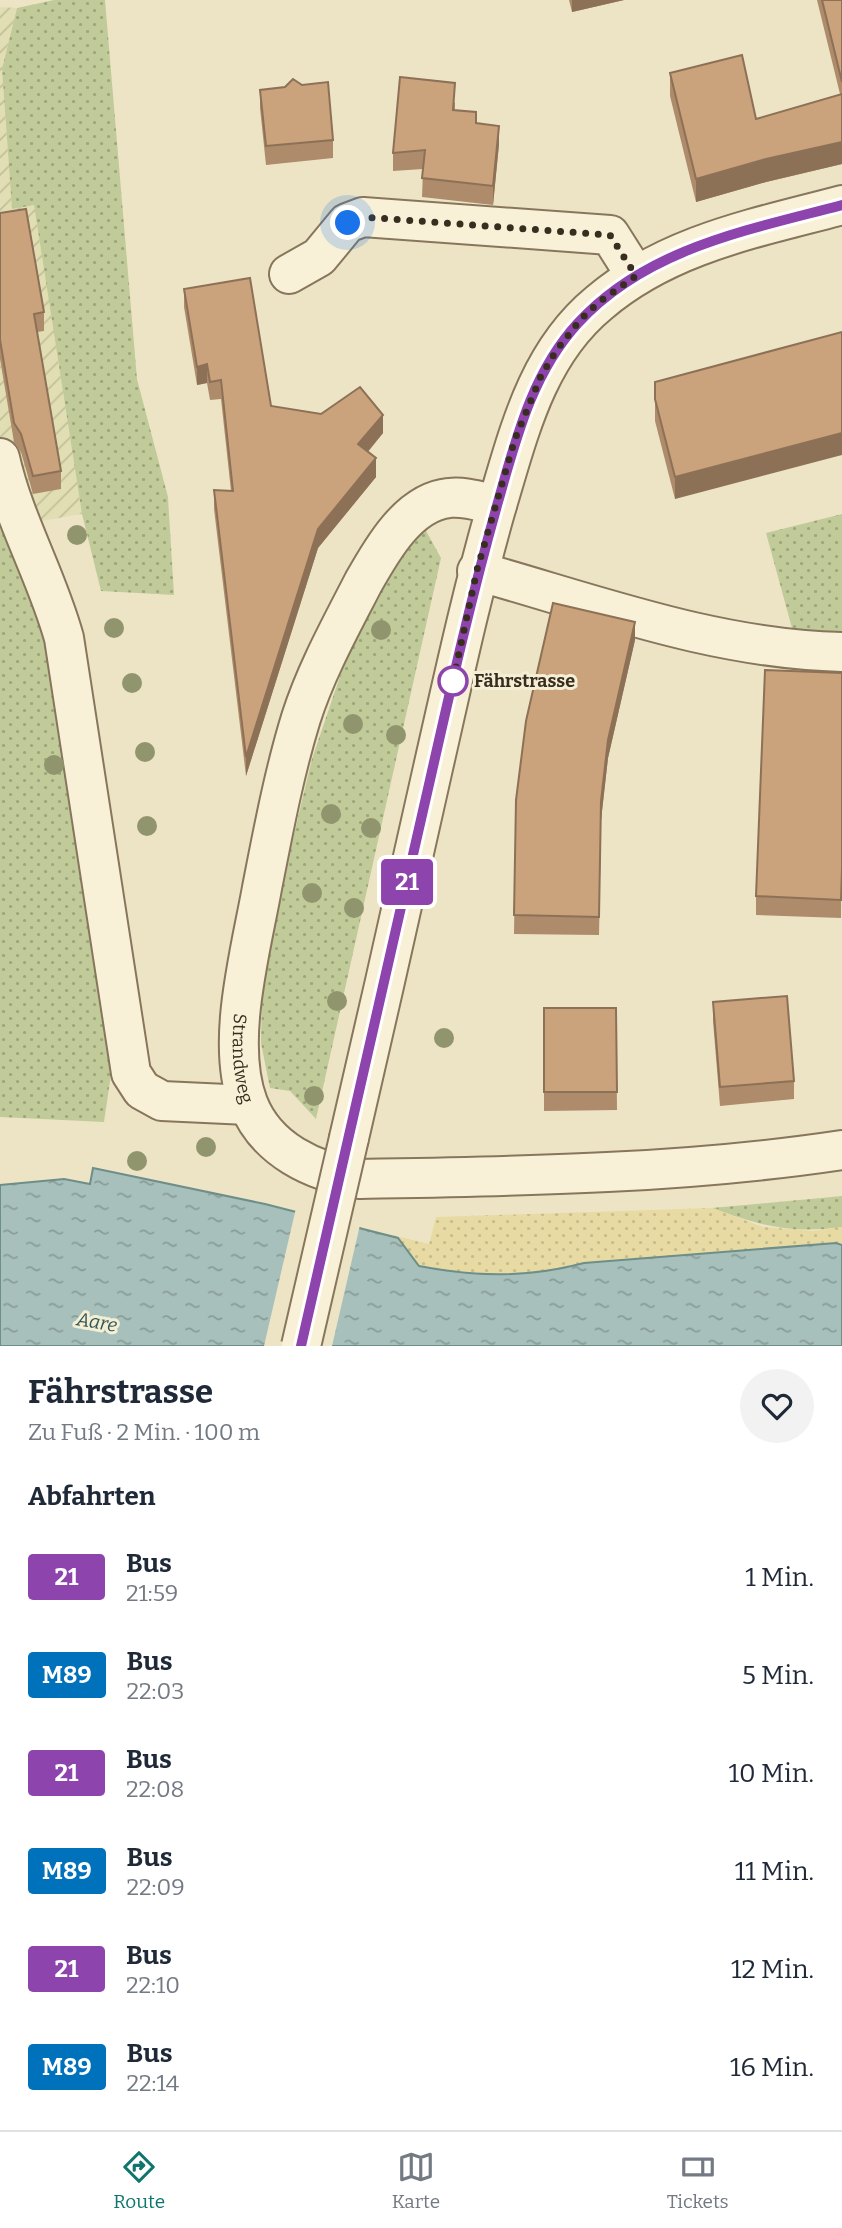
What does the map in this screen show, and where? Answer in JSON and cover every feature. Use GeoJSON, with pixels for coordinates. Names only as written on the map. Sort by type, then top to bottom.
{"type":"FeatureCollection","features":[{"type":"Feature","properties":{"kind":"street"},"geometry":{"type":"LineString","coordinates":[[301,1346],[477,570],[515,439],[541,376],[556,351],[599,302],[665,258],[697,245],[842,205]]}},
{"type":"Feature","properties":{"kind":"street"},"geometry":{"type":"LineString","coordinates":[[289,274],[319,257],[348,223],[363,217],[610,235],[636,276]]}},
{"type":"Feature","properties":{"kind":"street"},"geometry":{"type":"LineString","coordinates":[[0,458],[15,514],[54,600],[64,638],[131,1073],[142,1090],[162,1101],[248,1105]]}},
{"type":"Feature","properties":{"kind":"street","name":"Strandweg"},"geometry":{"type":"LineString","coordinates":[[497,505],[458,497],[445,498],[411,516],[373,564],[301,717],[273,834],[242,1012],[241,1083],[248,1105],[276,1143],[307,1166],[327,1174],[360,1179],[673,1169],[766,1162],[842,1150]]}},
{"type":"Feature","properties":{"kind":"street"},"geometry":{"type":"LineString","coordinates":[[477,570],[656,625],[713,638],[842,652]]}},
{"type":"Feature","properties":{"kind":"shaded area"},"geometry":{"type":"Polygon","coordinates":[[[0,7],[17,8],[2,69],[12,209],[34,204],[82,514],[0,528],[0,7]]]}},
{"type":"Feature","properties":{"kind":"green space"},"geometry":{"type":"Polygon","coordinates":[[[54,0],[105,0],[137,379],[168,497],[174,595],[101,591],[82,514],[34,205],[12,209],[2,69],[17,8],[54,0]]]}},
{"type":"Feature","properties":{"kind":"green space"},"geometry":{"type":"Polygon","coordinates":[[[842,514],[842,640],[795,639],[766,533],[842,514]]]}},
{"type":"Feature","properties":{"kind":"green space"},"geometry":{"type":"Polygon","coordinates":[[[0,528],[43,605],[112,1068],[104,1122],[0,1117],[0,528]]]}},
{"type":"Feature","properties":{"kind":"green space"},"geometry":{"type":"Polygon","coordinates":[[[425,529],[441,558],[316,1119],[290,1091],[270,1088],[261,1043],[262,992],[270,934],[312,759],[357,626],[407,543],[425,529]]]}},
{"type":"Feature","properties":{"kind":"green space"},"geometry":{"type":"Polygon","coordinates":[[[842,1196],[842,1227],[823,1229],[776,1227],[712,1208],[842,1196]]]}},
{"type":"Feature","properties":{"kind":"sand"},"geometry":{"type":"Polygon","coordinates":[[[93,1168],[265,1204],[429,1244],[436,1217],[712,1208],[763,1227],[813,1231],[842,1227],[842,1274],[527,1294],[64,1179],[90,1184],[93,1168]]]}},
{"type":"Feature","properties":{"kind":"water","name":"Aare"},"geometry":{"type":"Polygon","coordinates":[[[93,1168],[265,1204],[398,1238],[419,1266],[461,1272],[522,1273],[584,1263],[836,1243],[842,1245],[842,1346],[0,1346],[0,1185],[64,1179],[90,1184],[93,1168]]]}},
{"type":"Feature","properties":{"kind":"pier"},"geometry":{"type":"Polygon","coordinates":[[[296,1208],[360,1225],[332,1346],[264,1346],[296,1208]]]}},
{"type":"Feature","properties":{"kind":"building"},"geometry":{"type":"Polygon","coordinates":[[[822,0],[842,0],[842,82],[822,0]]]}},
{"type":"Feature","properties":{"kind":"building"},"geometry":{"type":"Polygon","coordinates":[[[742,55],[756,119],[842,94],[842,142],[766,159],[696,179],[670,73],[742,55]]]}},
{"type":"Feature","properties":{"kind":"building"},"geometry":{"type":"Polygon","coordinates":[[[400,77],[455,83],[453,110],[476,112],[476,123],[499,126],[493,186],[422,178],[425,150],[393,153],[400,77]]]}},
{"type":"Feature","properties":{"kind":"building"},"geometry":{"type":"Polygon","coordinates":[[[293,79],[302,85],[328,82],[333,140],[266,146],[260,90],[285,87],[293,79]]]}},
{"type":"Feature","properties":{"kind":"building"},"geometry":{"type":"Polygon","coordinates":[[[26,209],[44,312],[34,314],[61,471],[33,476],[21,434],[14,423],[0,340],[0,213],[26,209]]]}},
{"type":"Feature","properties":{"kind":"building"},"geometry":{"type":"Polygon","coordinates":[[[250,278],[271,406],[321,414],[360,387],[383,415],[358,444],[376,458],[318,529],[246,757],[214,490],[233,491],[221,380],[210,382],[207,364],[197,367],[184,289],[250,278]]]}},
{"type":"Feature","properties":{"kind":"building"},"geometry":{"type":"Polygon","coordinates":[[[842,332],[842,433],[675,477],[655,399],[655,382],[842,332]]]}},
{"type":"Feature","properties":{"kind":"building"},"geometry":{"type":"Polygon","coordinates":[[[553,603],[635,622],[608,740],[601,801],[599,917],[514,915],[516,800],[526,721],[553,603]]]}},
{"type":"Feature","properties":{"kind":"building"},"geometry":{"type":"Polygon","coordinates":[[[765,670],[842,673],[841,900],[756,896],[765,670]]]}},
{"type":"Feature","properties":{"kind":"building"},"geometry":{"type":"Polygon","coordinates":[[[787,996],[794,1081],[720,1087],[713,1002],[787,996]]]}},
{"type":"Feature","properties":{"kind":"building"},"geometry":{"type":"Polygon","coordinates":[[[544,1008],[616,1008],[617,1092],[544,1092],[544,1008]]]}},
{"type":"Feature","properties":{"kind":"bus line","name":"21"},"geometry":{"type":"LineString","coordinates":[[301,1346],[477,570],[515,439],[541,376],[580,320],[599,302],[665,258],[736,233],[842,205]]}},
{"type":"Feature","properties":{"kind":"place","name":"Fährstrasse"},"geometry":{"type":"Point","coordinates":[453,681]}},
{"type":"Feature","properties":{"kind":"route"},"geometry":{"type":"LineString","coordinates":[[348,223],[363,217],[610,235],[636,276],[599,302],[580,320],[541,376],[515,439],[477,570],[453,681]]}}]}
